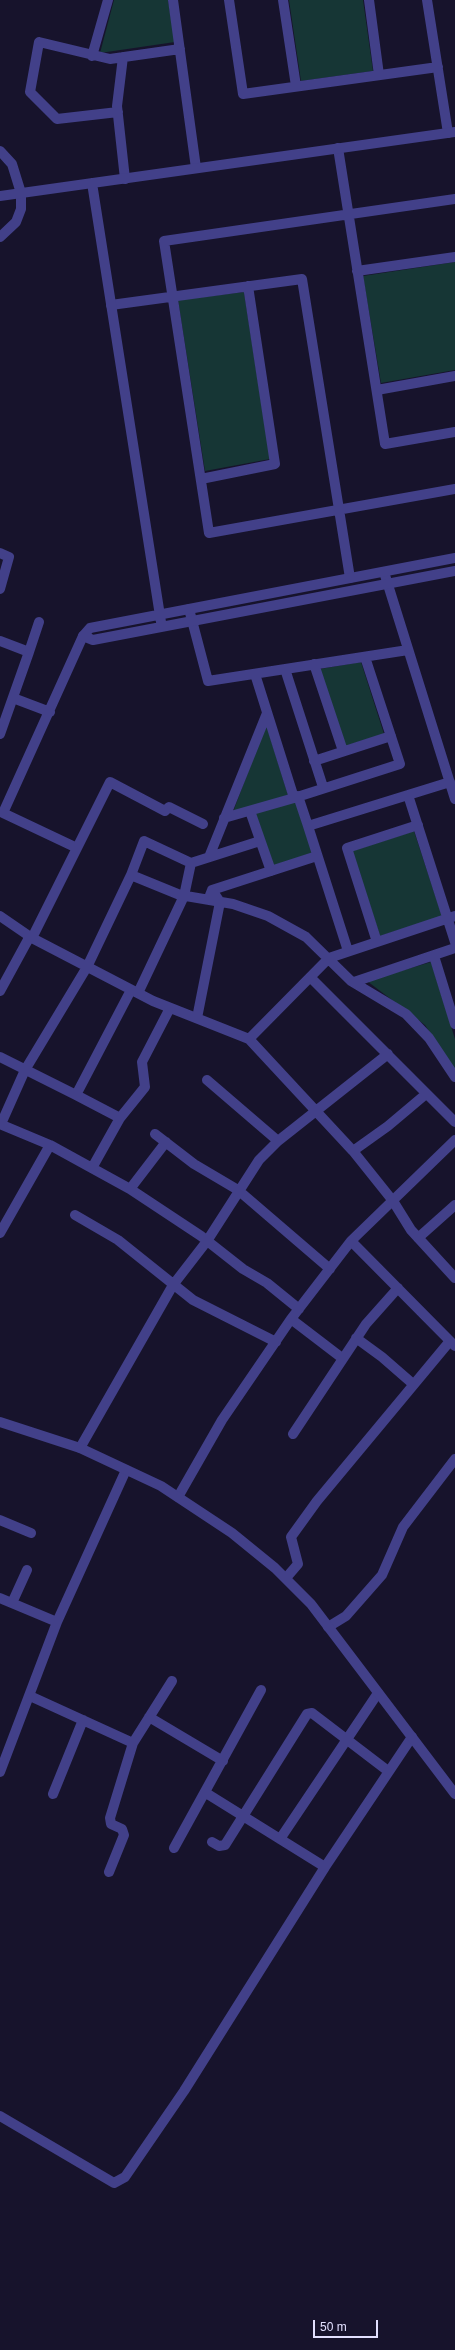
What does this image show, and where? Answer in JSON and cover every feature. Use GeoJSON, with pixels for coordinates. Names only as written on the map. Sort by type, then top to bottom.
{"type":"FeatureCollection","features":[{"type":"Feature","properties":{"kind":"street"},"geometry":{"type":"LineString","coordinates":[[92,56],[108,0]]}},
{"type":"Feature","properties":{"kind":"street"},"geometry":{"type":"LineString","coordinates":[[173,0],[196,168]]}},
{"type":"Feature","properties":{"kind":"street"},"geometry":{"type":"LineString","coordinates":[[229,0],[243,94],[438,67]]}},
{"type":"Feature","properties":{"kind":"street"},"geometry":{"type":"LineString","coordinates":[[283,0],[296,86]]}},
{"type":"Feature","properties":{"kind":"street"},"geometry":{"type":"LineString","coordinates":[[368,0],[379,75]]}},
{"type":"Feature","properties":{"kind":"street"},"geometry":{"type":"LineString","coordinates":[[0,196],[452,132],[438,67],[427,0]]}},
{"type":"Feature","properties":{"kind":"street"},"geometry":{"type":"LineString","coordinates":[[118,112],[58,119],[30,92],[39,42],[92,56],[110,59],[180,49]]}},
{"type":"Feature","properties":{"kind":"street"},"geometry":{"type":"LineString","coordinates":[[123,57],[118,112],[125,178]]}},
{"type":"Feature","properties":{"kind":"street"},"geometry":{"type":"LineString","coordinates":[[338,148],[385,444],[455,432]]}},
{"type":"Feature","properties":{"kind":"street"},"geometry":{"type":"LineString","coordinates":[[0,151],[12,164],[21,193],[21,209],[16,222],[0,237]]}},
{"type":"Feature","properties":{"kind":"street"},"geometry":{"type":"LineString","coordinates":[[92,183],[162,627]]}},
{"type":"Feature","properties":{"kind":"street"},"geometry":{"type":"LineString","coordinates":[[455,200],[164,241],[209,533],[455,489]]}},
{"type":"Feature","properties":{"kind":"street"},"geometry":{"type":"LineString","coordinates":[[357,271],[455,257]]}},
{"type":"Feature","properties":{"kind":"street"},"geometry":{"type":"LineString","coordinates":[[111,305],[302,279],[350,578]]}},
{"type":"Feature","properties":{"kind":"street"},"geometry":{"type":"LineString","coordinates":[[201,479],[275,464],[248,286]]}},
{"type":"Feature","properties":{"kind":"street"},"geometry":{"type":"LineString","coordinates":[[377,390],[455,376]]}},
{"type":"Feature","properties":{"kind":"street"},"geometry":{"type":"LineString","coordinates":[[0,553],[9,557],[0,589]]}},
{"type":"Feature","properties":{"kind":"street"},"geometry":{"type":"LineString","coordinates":[[77,848],[2,817],[83,636],[90,628],[455,558]]}},
{"type":"Feature","properties":{"kind":"street"},"geometry":{"type":"LineString","coordinates":[[83,636],[93,640],[455,571]]}},
{"type":"Feature","properties":{"kind":"street"},"geometry":{"type":"LineString","coordinates":[[384,572],[455,798]]}},
{"type":"Feature","properties":{"kind":"street"},"geometry":{"type":"LineString","coordinates":[[189,609],[208,681],[408,650]]}},
{"type":"Feature","properties":{"kind":"street"},"geometry":{"type":"LineString","coordinates":[[0,734],[39,622]]}},
{"type":"Feature","properties":{"kind":"street"},"geometry":{"type":"LineString","coordinates":[[0,641],[29,652]]}},
{"type":"Feature","properties":{"kind":"street"},"geometry":{"type":"LineString","coordinates":[[224,818],[400,764],[365,657]]}},
{"type":"Feature","properties":{"kind":"street"},"geometry":{"type":"LineString","coordinates":[[314,664],[343,751]]}},
{"type":"Feature","properties":{"kind":"street"},"geometry":{"type":"LineString","coordinates":[[285,669],[323,787]]}},
{"type":"Feature","properties":{"kind":"street"},"geometry":{"type":"LineString","coordinates":[[255,674],[296,797],[308,826],[348,952]]}},
{"type":"Feature","properties":{"kind":"street"},"geometry":{"type":"LineString","coordinates":[[13,698],[50,712]]}},
{"type":"Feature","properties":{"kind":"street"},"geometry":{"type":"LineString","coordinates":[[209,857],[267,713]]}},
{"type":"Feature","properties":{"kind":"street"},"geometry":{"type":"LineString","coordinates":[[314,761],[391,736]]}},
{"type":"Feature","properties":{"kind":"street"},"geometry":{"type":"LineString","coordinates":[[1,989],[31,937],[110,782],[165,811],[169,808],[202,824]]}},
{"type":"Feature","properties":{"kind":"street"},"geometry":{"type":"LineString","coordinates":[[308,826],[450,782]]}},
{"type":"Feature","properties":{"kind":"street"},"geometry":{"type":"LineString","coordinates":[[408,795],[451,917],[455,942]]}},
{"type":"Feature","properties":{"kind":"street"},"geometry":{"type":"LineString","coordinates":[[250,811],[271,871]]}},
{"type":"Feature","properties":{"kind":"street"},"geometry":{"type":"LineString","coordinates":[[377,942],[347,848],[418,825]]}},
{"type":"Feature","properties":{"kind":"street"},"geometry":{"type":"LineString","coordinates":[[260,841],[191,862],[144,841],[131,875],[87,967],[25,1070],[0,1124],[50,1145],[130,1189],[207,1241],[243,1269],[267,1283],[299,1309]]}},
{"type":"Feature","properties":{"kind":"street"},"geometry":{"type":"LineString","coordinates":[[207,900],[212,890],[317,856]]}},
{"type":"Feature","properties":{"kind":"street"},"geometry":{"type":"LineString","coordinates":[[76,1095],[134,992],[184,896],[191,862]]}},
{"type":"Feature","properties":{"kind":"street"},"geometry":{"type":"LineString","coordinates":[[131,875],[184,896],[220,902],[268,916],[306,938],[354,982],[406,1014],[429,1038],[455,1077]]}},
{"type":"Feature","properties":{"kind":"street"},"geometry":{"type":"LineString","coordinates":[[197,1018],[220,902],[212,890]]}},
{"type":"Feature","properties":{"kind":"street"},"geometry":{"type":"LineString","coordinates":[[0,916],[31,937],[134,992],[249,1039],[353,1150],[418,1238],[455,1278]]}},
{"type":"Feature","properties":{"kind":"street"},"geometry":{"type":"LineString","coordinates":[[249,1039],[311,978],[329,958],[451,917]]}},
{"type":"Feature","properties":{"kind":"street"},"geometry":{"type":"LineString","coordinates":[[354,982],[455,948]]}},
{"type":"Feature","properties":{"kind":"street"},"geometry":{"type":"LineString","coordinates":[[434,956],[455,1024]]}},
{"type":"Feature","properties":{"kind":"street"},"geometry":{"type":"LineString","coordinates":[[311,978],[455,1122]]}},
{"type":"Feature","properties":{"kind":"street"},"geometry":{"type":"LineString","coordinates":[[92,1168],[120,1118],[145,1087],[142,1062],[170,1008]]}},
{"type":"Feature","properties":{"kind":"street"},"geometry":{"type":"LineString","coordinates":[[80,1448],[173,1285],[207,1241],[238,1190],[259,1160],[278,1141],[388,1054]]}},
{"type":"Feature","properties":{"kind":"street"},"geometry":{"type":"LineString","coordinates":[[0,1057],[120,1118]]}},
{"type":"Feature","properties":{"kind":"street"},"geometry":{"type":"LineString","coordinates":[[207,1080],[278,1141]]}},
{"type":"Feature","properties":{"kind":"street"},"geometry":{"type":"LineString","coordinates":[[353,1150],[388,1126],[426,1094]]}},
{"type":"Feature","properties":{"kind":"street"},"geometry":{"type":"LineString","coordinates":[[155,1134],[194,1164],[238,1190],[330,1269]]}},
{"type":"Feature","properties":{"kind":"street"},"geometry":{"type":"LineString","coordinates":[[178,1497],[222,1420],[291,1320],[351,1241],[455,1140]]}},
{"type":"Feature","properties":{"kind":"street"},"geometry":{"type":"LineString","coordinates":[[130,1189],[166,1142]]}},
{"type":"Feature","properties":{"kind":"street"},"geometry":{"type":"LineString","coordinates":[[0,1233],[50,1145]]}},
{"type":"Feature","properties":{"kind":"street"},"geometry":{"type":"LineString","coordinates":[[418,1238],[454,1207]]}},
{"type":"Feature","properties":{"kind":"street"},"geometry":{"type":"LineString","coordinates":[[75,1215],[118,1240],[193,1300],[276,1342]]}},
{"type":"Feature","properties":{"kind":"street"},"geometry":{"type":"LineString","coordinates":[[286,1578],[298,1564],[291,1537],[322,1495],[413,1384],[453,1343],[351,1241]]}},
{"type":"Feature","properties":{"kind":"street"},"geometry":{"type":"LineString","coordinates":[[293,1434],[356,1338],[398,1288]]}},
{"type":"Feature","properties":{"kind":"street"},"geometry":{"type":"LineString","coordinates":[[291,1320],[342,1358]]}},
{"type":"Feature","properties":{"kind":"street"},"geometry":{"type":"LineString","coordinates":[[356,1338],[382,1357],[413,1384]]}},
{"type":"Feature","properties":{"kind":"street"},"geometry":{"type":"LineString","coordinates":[[0,1422],[80,1448],[161,1486],[232,1533],[286,1578],[311,1604],[455,1794]]}},
{"type":"Feature","properties":{"kind":"street"},"geometry":{"type":"LineString","coordinates":[[328,1627],[346,1616],[382,1575],[403,1527],[455,1459]]}},
{"type":"Feature","properties":{"kind":"street"},"geometry":{"type":"LineString","coordinates":[[0,1772],[57,1622],[126,1470]]}},
{"type":"Feature","properties":{"kind":"street"},"geometry":{"type":"LineString","coordinates":[[0,1520],[31,1534]]}},
{"type":"Feature","properties":{"kind":"street"},"geometry":{"type":"LineString","coordinates":[[12,1603],[27,1570]]}},
{"type":"Feature","properties":{"kind":"street"},"geometry":{"type":"LineString","coordinates":[[0,1598],[57,1622]]}},
{"type":"Feature","properties":{"kind":"street"},"geometry":{"type":"LineString","coordinates":[[109,1872],[124,1835],[122,1829],[110,1821],[133,1743],[172,1681]]}},
{"type":"Feature","properties":{"kind":"street"},"geometry":{"type":"LineString","coordinates":[[174,1848],[206,1793],[261,1690]]}},
{"type":"Feature","properties":{"kind":"street"},"geometry":{"type":"LineString","coordinates":[[280,1839],[378,1693]]}},
{"type":"Feature","properties":{"kind":"street"},"geometry":{"type":"LineString","coordinates":[[30,1696],[133,1743]]}},
{"type":"Feature","properties":{"kind":"street"},"geometry":{"type":"LineString","coordinates":[[212,1842],[219,1846],[225,1845],[307,1714],[312,1713],[388,1771]]}},
{"type":"Feature","properties":{"kind":"street"},"geometry":{"type":"LineString","coordinates":[[148,1717],[223,1761]]}},
{"type":"Feature","properties":{"kind":"street"},"geometry":{"type":"LineString","coordinates":[[53,1794],[82,1720]]}},
{"type":"Feature","properties":{"kind":"street"},"geometry":{"type":"LineString","coordinates":[[0,2116],[114,2183],[125,2178],[184,2091],[325,1867],[412,1737]]}},
{"type":"Feature","properties":{"kind":"street"},"geometry":{"type":"LineString","coordinates":[[206,1793],[325,1867]]}},
{"type":"Feature","properties":{"kind":"green space"},"geometry":{"type":"Polygon","coordinates":[[[114,0],[168,0],[175,42],[100,53],[114,0]]]}},
{"type":"Feature","properties":{"kind":"green space"},"geometry":{"type":"Polygon","coordinates":[[[289,0],[363,0],[373,71],[301,81],[289,0]]]}},
{"type":"Feature","properties":{"kind":"green space"},"geometry":{"type":"Polygon","coordinates":[[[455,262],[455,370],[381,383],[363,276],[455,262]]]}},
{"type":"Feature","properties":{"kind":"green space"},"geometry":{"type":"Polygon","coordinates":[[[244,292],[270,459],[205,471],[178,300],[244,292]]]}},
{"type":"Feature","properties":{"kind":"green space"},"geometry":{"type":"Polygon","coordinates":[[[361,662],[384,734],[345,746],[320,669],[361,662]]]}},
{"type":"Feature","properties":{"kind":"green space"},"geometry":{"type":"Polygon","coordinates":[[[266,724],[288,795],[233,812],[266,724]]]}},
{"type":"Feature","properties":{"kind":"green space"},"geometry":{"type":"Polygon","coordinates":[[[297,800],[313,853],[272,866],[255,813],[297,800]]]}},
{"type":"Feature","properties":{"kind":"green space"},"geometry":{"type":"Polygon","coordinates":[[[414,831],[442,916],[380,936],[352,851],[414,831]]]}},
{"type":"Feature","properties":{"kind":"green space"},"geometry":{"type":"Polygon","coordinates":[[[431,962],[455,1039],[455,1071],[425,1025],[367,981],[431,962]]]}}]}
